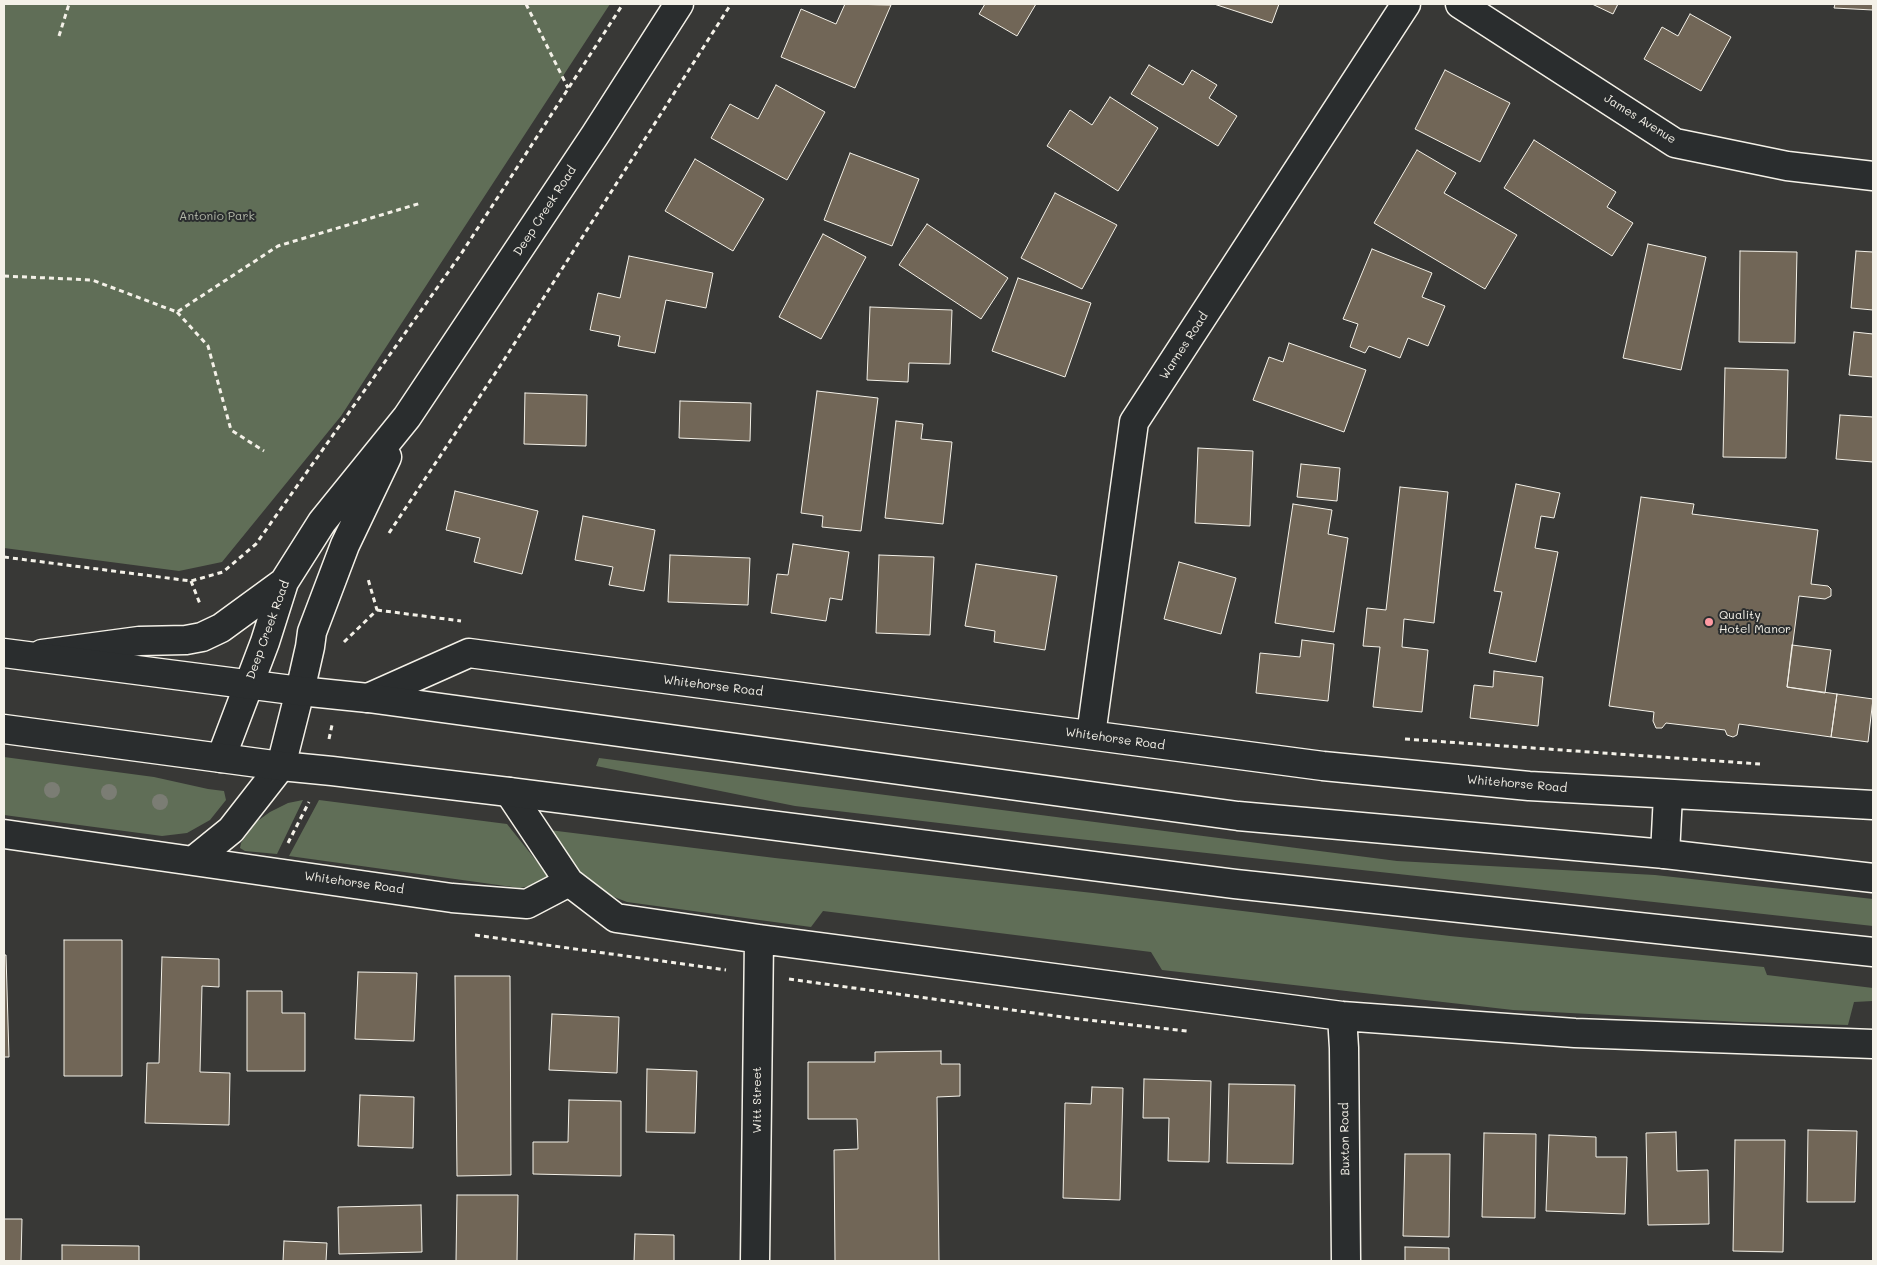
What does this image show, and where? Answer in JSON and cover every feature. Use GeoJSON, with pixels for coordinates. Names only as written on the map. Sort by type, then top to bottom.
{"type":"FeatureCollection","features":[{"type":"Feature","properties":{"kind":"main road","name":"Deep Creek Road"},"geometry":{"type":"LineString","coordinates":[[221,758],[265,642],[284,582],[322,522],[407,416],[595,135],[679,4]]}},
{"type":"Feature","properties":{"kind":"main road","name":"Warnes Road"},"geometry":{"type":"LineString","coordinates":[[1092,735],[1134,422],[1406,4]]}},
{"type":"Feature","properties":{"kind":"main road","name":"James Avenue"},"geometry":{"type":"LineString","coordinates":[[1460,4],[1676,143],[1787,166],[1873,176]]}},
{"type":"Feature","properties":{"kind":"main road","name":"Deep Creek Road"},"geometry":{"type":"LineString","coordinates":[[281,766],[300,691],[312,632],[338,563],[407,416]]}},
{"type":"Feature","properties":{"kind":"main road"},"geometry":{"type":"LineString","coordinates":[[16,654],[139,641],[186,640],[202,637],[221,628],[284,582]]}},
{"type":"Feature","properties":{"kind":"main road","name":"Whitehorse Road"},"geometry":{"type":"LineString","coordinates":[[368,698],[469,653],[1323,766],[1530,786],[1873,805]]}},
{"type":"Feature","properties":{"kind":"main road","name":"Whitehorse Road"},"geometry":{"type":"LineString","coordinates":[[16,654],[368,698],[1238,816],[1665,854],[1873,878]]}},
{"type":"Feature","properties":{"kind":"main road"},"geometry":{"type":"LineString","coordinates":[[4,729],[281,766],[332,770],[1235,884],[1873,952]]}},
{"type":"Feature","properties":{"kind":"main road"},"geometry":{"type":"LineString","coordinates":[[194,860],[231,830],[281,766]]}},
{"type":"Feature","properties":{"kind":"main road"},"geometry":{"type":"LineString","coordinates":[[509,792],[569,882],[616,918],[759,939],[1342,1016],[1575,1033],[1873,1044]]}},
{"type":"Feature","properties":{"kind":"main road"},"geometry":{"type":"LineString","coordinates":[[1665,854],[1668,794]]}},
{"type":"Feature","properties":{"kind":"main road","name":"Whitehorse Road"},"geometry":{"type":"LineString","coordinates":[[4,834],[452,898],[527,904],[569,882]]}},
{"type":"Feature","properties":{"kind":"main road","name":"Witt Street"},"geometry":{"type":"LineString","coordinates":[[755,1261],[759,939]]}},
{"type":"Feature","properties":{"kind":"main road","name":"Buxton Road"},"geometry":{"type":"LineString","coordinates":[[1342,1016],[1346,1261]]}},
{"type":"Feature","properties":{"kind":"path"},"geometry":{"type":"LineString","coordinates":[[59,36],[69,4]]}},
{"type":"Feature","properties":{"kind":"path"},"geometry":{"type":"LineString","coordinates":[[526,4],[568,89]]}},
{"type":"Feature","properties":{"kind":"path"},"geometry":{"type":"LineString","coordinates":[[4,557],[191,581],[223,572],[256,544],[460,254],[623,4]]}},
{"type":"Feature","properties":{"kind":"path"},"geometry":{"type":"LineString","coordinates":[[386,536],[502,363],[731,4]]}},
{"type":"Feature","properties":{"kind":"path"},"geometry":{"type":"LineString","coordinates":[[177,312],[278,246],[420,203]]}},
{"type":"Feature","properties":{"kind":"path"},"geometry":{"type":"LineString","coordinates":[[4,276],[92,280],[177,312],[208,346],[231,430],[264,451]]}},
{"type":"Feature","properties":{"kind":"path"},"geometry":{"type":"LineString","coordinates":[[337,649],[377,610],[367,577]]}},
{"type":"Feature","properties":{"kind":"path"},"geometry":{"type":"LineString","coordinates":[[191,581],[201,607]]}},
{"type":"Feature","properties":{"kind":"green space","name":"Antonio Park"},"geometry":{"type":"Polygon","coordinates":[[[4,4],[610,4],[341,416],[222,562],[179,571],[4,548],[4,4]]]}},
{"type":"Feature","properties":{"kind":"green space"},"geometry":{"type":"Polygon","coordinates":[[[4,757],[154,777],[224,791],[226,800],[210,820],[187,833],[162,836],[4,815],[4,757]]]}},
{"type":"Feature","properties":{"kind":"green space"},"geometry":{"type":"Polygon","coordinates":[[[599,758],[1397,861],[1655,875],[1873,899],[1873,926],[795,806],[596,766],[599,758]]]}},
{"type":"Feature","properties":{"kind":"green space"},"geometry":{"type":"Polygon","coordinates":[[[303,800],[277,854],[245,851],[240,848],[241,843],[256,822],[288,803],[303,800]]]}},
{"type":"Feature","properties":{"kind":"green space"},"geometry":{"type":"Polygon","coordinates":[[[319,800],[507,824],[550,878],[534,885],[520,888],[289,856],[319,800]]]}},
{"type":"Feature","properties":{"kind":"green space"},"geometry":{"type":"Polygon","coordinates":[[[549,830],[1450,936],[1764,967],[1767,975],[1873,988],[1873,1001],[1854,1002],[1848,1025],[1742,1022],[1513,1010],[1162,970],[1151,952],[823,911],[811,927],[627,902],[589,885],[549,830]]]}},
{"type":"Feature","properties":{"kind":"building"},"geometry":{"type":"Polygon","coordinates":[[[845,4],[891,5],[855,88],[781,57],[801,9],[836,24],[845,4]]]}},
{"type":"Feature","properties":{"kind":"building"},"geometry":{"type":"Polygon","coordinates":[[[985,4],[1036,4],[1017,36],[979,14],[985,4]]]}},
{"type":"Feature","properties":{"kind":"building"},"geometry":{"type":"Polygon","coordinates":[[[1214,4],[1279,4],[1272,23],[1214,4]]]}},
{"type":"Feature","properties":{"kind":"building"},"geometry":{"type":"Polygon","coordinates":[[[1592,4],[1618,4],[1613,14],[1592,4]]]}},
{"type":"Feature","properties":{"kind":"building"},"geometry":{"type":"Polygon","coordinates":[[[1835,4],[1873,4],[1873,10],[1834,8],[1835,4]]]}},
{"type":"Feature","properties":{"kind":"building"},"geometry":{"type":"Polygon","coordinates":[[[1690,14],[1731,37],[1701,91],[1644,59],[1662,27],[1678,36],[1690,14]]]}},
{"type":"Feature","properties":{"kind":"building"},"geometry":{"type":"Polygon","coordinates":[[[1149,65],[1183,85],[1192,70],[1217,85],[1209,98],[1237,116],[1218,146],[1131,94],[1149,65]]]}},
{"type":"Feature","properties":{"kind":"building"},"geometry":{"type":"Polygon","coordinates":[[[1445,70],[1510,103],[1480,162],[1415,129],[1445,70]]]}},
{"type":"Feature","properties":{"kind":"building"},"geometry":{"type":"Polygon","coordinates":[[[776,85],[825,112],[787,180],[711,138],[730,104],[758,119],[776,85]]]}},
{"type":"Feature","properties":{"kind":"building"},"geometry":{"type":"Polygon","coordinates":[[[1110,97],[1158,128],[1118,191],[1047,146],[1070,110],[1092,125],[1110,97]]]}},
{"type":"Feature","properties":{"kind":"building"},"geometry":{"type":"Polygon","coordinates":[[[1534,140],[1616,192],[1607,207],[1633,223],[1612,256],[1504,188],[1534,140]]]}},
{"type":"Feature","properties":{"kind":"building"},"geometry":{"type":"Polygon","coordinates":[[[1417,150],[1456,173],[1444,193],[1517,235],[1485,289],[1374,223],[1417,150]]]}},
{"type":"Feature","properties":{"kind":"building"},"geometry":{"type":"Polygon","coordinates":[[[850,153],[919,179],[892,246],[824,220],[850,153]]]}},
{"type":"Feature","properties":{"kind":"building"},"geometry":{"type":"Polygon","coordinates":[[[695,159],[764,199],[733,251],[665,211],[695,159]]]}},
{"type":"Feature","properties":{"kind":"building"},"geometry":{"type":"Polygon","coordinates":[[[1055,193],[1117,225],[1082,289],[1021,258],[1055,193]]]}},
{"type":"Feature","properties":{"kind":"building"},"geometry":{"type":"Polygon","coordinates":[[[927,224],[1008,278],[981,319],[899,265],[927,224]]]}},
{"type":"Feature","properties":{"kind":"building"},"geometry":{"type":"Polygon","coordinates":[[[823,234],[866,257],[821,339],[779,317],[823,234]]]}},
{"type":"Feature","properties":{"kind":"building"},"geometry":{"type":"Polygon","coordinates":[[[1648,244],[1706,257],[1681,370],[1623,358],[1648,244]]]}},
{"type":"Feature","properties":{"kind":"building"},"geometry":{"type":"Polygon","coordinates":[[[1372,249],[1432,273],[1422,297],[1445,306],[1428,346],[1408,338],[1400,358],[1369,346],[1365,353],[1350,347],[1358,324],[1343,319],[1372,249]]]}},
{"type":"Feature","properties":{"kind":"building"},"geometry":{"type":"Polygon","coordinates":[[[1740,251],[1797,252],[1795,343],[1739,342],[1740,251]]]}},
{"type":"Feature","properties":{"kind":"building"},"geometry":{"type":"Polygon","coordinates":[[[1856,251],[1873,252],[1873,310],[1851,308],[1856,251]]]}},
{"type":"Feature","properties":{"kind":"building"},"geometry":{"type":"Polygon","coordinates":[[[629,256],[713,273],[706,308],[666,300],[655,353],[618,346],[620,336],[590,330],[598,293],[620,298],[629,256]]]}},
{"type":"Feature","properties":{"kind":"building"},"geometry":{"type":"Polygon","coordinates":[[[1018,278],[1091,303],[1065,377],[992,351],[1018,278]]]}},
{"type":"Feature","properties":{"kind":"building"},"geometry":{"type":"Polygon","coordinates":[[[870,307],[952,310],[950,364],[909,363],[908,382],[867,380],[870,307]]]}},
{"type":"Feature","properties":{"kind":"building"},"geometry":{"type":"Polygon","coordinates":[[[1854,332],[1873,334],[1873,377],[1849,375],[1854,332]]]}},
{"type":"Feature","properties":{"kind":"building"},"geometry":{"type":"Polygon","coordinates":[[[1289,343],[1366,370],[1344,432],[1253,400],[1269,357],[1283,362],[1289,343]]]}},
{"type":"Feature","properties":{"kind":"building"},"geometry":{"type":"Polygon","coordinates":[[[1725,368],[1788,370],[1786,458],[1723,457],[1725,368]]]}},
{"type":"Feature","properties":{"kind":"building"},"geometry":{"type":"Polygon","coordinates":[[[817,391],[878,398],[861,531],[822,527],[823,516],[801,513],[817,391]]]}},
{"type":"Feature","properties":{"kind":"building"},"geometry":{"type":"Polygon","coordinates":[[[525,393],[587,395],[586,446],[524,444],[525,393]]]}},
{"type":"Feature","properties":{"kind":"building"},"geometry":{"type":"Polygon","coordinates":[[[680,401],[751,403],[750,441],[679,438],[680,401]]]}},
{"type":"Feature","properties":{"kind":"building"},"geometry":{"type":"Polygon","coordinates":[[[1840,415],[1873,417],[1873,462],[1836,459],[1840,415]]]}},
{"type":"Feature","properties":{"kind":"building"},"geometry":{"type":"Polygon","coordinates":[[[896,421],[923,424],[921,439],[952,442],[943,524],[885,518],[896,421]]]}},
{"type":"Feature","properties":{"kind":"building"},"geometry":{"type":"Polygon","coordinates":[[[1198,448],[1253,451],[1250,526],[1195,523],[1198,448]]]}},
{"type":"Feature","properties":{"kind":"building"},"geometry":{"type":"Polygon","coordinates":[[[1301,464],[1340,468],[1337,501],[1297,497],[1301,464]]]}},
{"type":"Feature","properties":{"kind":"building"},"geometry":{"type":"Polygon","coordinates":[[[1516,484],[1560,493],[1554,518],[1541,516],[1535,548],[1558,552],[1536,662],[1489,653],[1502,592],[1494,591],[1516,484]]]}},
{"type":"Feature","properties":{"kind":"building"},"geometry":{"type":"Polygon","coordinates":[[[1400,487],[1448,492],[1434,623],[1404,619],[1402,647],[1428,650],[1422,712],[1373,707],[1380,647],[1363,646],[1367,608],[1386,610],[1400,487]]]}},
{"type":"Feature","properties":{"kind":"building"},"geometry":{"type":"Polygon","coordinates":[[[455,491],[538,511],[522,574],[474,562],[480,538],[446,530],[455,491]]]}},
{"type":"Feature","properties":{"kind":"building","name":"Quality Hotel Manor"},"geometry":{"type":"Polygon","coordinates":[[[1641,497],[1694,504],[1692,514],[1818,530],[1811,584],[1828,586],[1831,589],[1831,596],[1825,599],[1799,596],[1787,687],[1837,694],[1831,737],[1739,724],[1737,735],[1733,737],[1727,735],[1725,730],[1666,723],[1662,728],[1656,728],[1653,721],[1654,712],[1609,706],[1641,497]]]}},
{"type":"Feature","properties":{"kind":"building"},"geometry":{"type":"Polygon","coordinates":[[[1293,504],[1332,510],[1328,534],[1348,538],[1334,632],[1275,623],[1293,504]]]}},
{"type":"Feature","properties":{"kind":"building"},"geometry":{"type":"Polygon","coordinates":[[[583,516],[655,530],[644,591],[609,585],[613,567],[575,560],[583,516]]]}},
{"type":"Feature","properties":{"kind":"building"},"geometry":{"type":"Polygon","coordinates":[[[793,544],[849,552],[842,600],[830,598],[826,621],[771,613],[777,574],[788,575],[793,544]]]}},
{"type":"Feature","properties":{"kind":"building"},"geometry":{"type":"Polygon","coordinates":[[[670,555],[750,558],[748,605],[668,602],[670,555]]]}},
{"type":"Feature","properties":{"kind":"building"},"geometry":{"type":"Polygon","coordinates":[[[879,555],[934,557],[930,635],[876,633],[879,555]]]}},
{"type":"Feature","properties":{"kind":"building"},"geometry":{"type":"Polygon","coordinates":[[[1179,562],[1236,578],[1221,634],[1164,619],[1179,562]]]}},
{"type":"Feature","properties":{"kind":"building"},"geometry":{"type":"Polygon","coordinates":[[[976,564],[1057,576],[1045,650],[994,642],[995,631],[965,626],[976,564]]]}},
{"type":"Feature","properties":{"kind":"building"},"geometry":{"type":"Polygon","coordinates":[[[1302,640],[1334,644],[1328,701],[1256,693],[1260,653],[1300,657],[1302,640]]]}},
{"type":"Feature","properties":{"kind":"building"},"geometry":{"type":"Polygon","coordinates":[[[1792,645],[1831,650],[1825,693],[1787,687],[1792,645]]]}},
{"type":"Feature","properties":{"kind":"building"},"geometry":{"type":"Polygon","coordinates":[[[1494,671],[1543,677],[1538,726],[1470,718],[1474,685],[1493,687],[1494,671]]]}},
{"type":"Feature","properties":{"kind":"building"},"geometry":{"type":"Polygon","coordinates":[[[1837,694],[1873,699],[1868,742],[1831,737],[1837,694]]]}},
{"type":"Feature","properties":{"kind":"building"},"geometry":{"type":"Polygon","coordinates":[[[64,940],[122,940],[122,1076],[64,1076],[64,940]]]}},
{"type":"Feature","properties":{"kind":"building"},"geometry":{"type":"Polygon","coordinates":[[[4,955],[6,955],[9,1057],[4,1057],[4,955]]]}},
{"type":"Feature","properties":{"kind":"building"},"geometry":{"type":"Polygon","coordinates":[[[162,957],[219,959],[219,987],[202,986],[200,1072],[230,1073],[229,1125],[145,1123],[147,1063],[159,1063],[162,957]]]}},
{"type":"Feature","properties":{"kind":"building"},"geometry":{"type":"Polygon","coordinates":[[[358,972],[417,973],[414,1041],[355,1039],[358,972]]]}},
{"type":"Feature","properties":{"kind":"building"},"geometry":{"type":"Polygon","coordinates":[[[455,976],[510,976],[511,1175],[457,1176],[455,976]]]}},
{"type":"Feature","properties":{"kind":"building"},"geometry":{"type":"Polygon","coordinates":[[[247,991],[282,991],[282,1013],[305,1013],[305,1071],[247,1071],[247,991]]]}},
{"type":"Feature","properties":{"kind":"building"},"geometry":{"type":"Polygon","coordinates":[[[552,1014],[619,1017],[617,1073],[549,1070],[552,1014]]]}},
{"type":"Feature","properties":{"kind":"building"},"geometry":{"type":"Polygon","coordinates":[[[941,1051],[941,1064],[960,1064],[960,1096],[937,1097],[939,1261],[835,1261],[834,1150],[858,1149],[857,1119],[808,1119],[808,1062],[875,1062],[875,1052],[941,1051]]]}},
{"type":"Feature","properties":{"kind":"building"},"geometry":{"type":"Polygon","coordinates":[[[647,1069],[697,1071],[695,1133],[646,1132],[647,1069]]]}},
{"type":"Feature","properties":{"kind":"building"},"geometry":{"type":"Polygon","coordinates":[[[1144,1079],[1211,1081],[1209,1162],[1168,1161],[1169,1118],[1143,1118],[1144,1079]]]}},
{"type":"Feature","properties":{"kind":"building"},"geometry":{"type":"Polygon","coordinates":[[[1229,1084],[1295,1085],[1293,1164],[1227,1163],[1229,1084]]]}},
{"type":"Feature","properties":{"kind":"building"},"geometry":{"type":"Polygon","coordinates":[[[1092,1087],[1123,1088],[1120,1200],[1063,1198],[1065,1103],[1091,1104],[1092,1087]]]}},
{"type":"Feature","properties":{"kind":"building"},"geometry":{"type":"Polygon","coordinates":[[[360,1095],[414,1097],[413,1148],[358,1146],[360,1095]]]}},
{"type":"Feature","properties":{"kind":"building"},"geometry":{"type":"Polygon","coordinates":[[[569,1100],[621,1101],[621,1176],[533,1174],[533,1142],[568,1142],[569,1100]]]}},
{"type":"Feature","properties":{"kind":"building"},"geometry":{"type":"Polygon","coordinates":[[[1808,1130],[1857,1131],[1855,1202],[1807,1202],[1808,1130]]]}},
{"type":"Feature","properties":{"kind":"building"},"geometry":{"type":"Polygon","coordinates":[[[1676,1132],[1677,1171],[1708,1170],[1709,1224],[1648,1225],[1646,1133],[1676,1132]]]}},
{"type":"Feature","properties":{"kind":"building"},"geometry":{"type":"Polygon","coordinates":[[[1484,1133],[1536,1134],[1535,1218],[1482,1217],[1484,1133]]]}},
{"type":"Feature","properties":{"kind":"building"},"geometry":{"type":"Polygon","coordinates":[[[1549,1135],[1596,1137],[1596,1157],[1627,1157],[1625,1214],[1546,1211],[1549,1135]]]}},
{"type":"Feature","properties":{"kind":"building"},"geometry":{"type":"Polygon","coordinates":[[[1735,1140],[1785,1140],[1783,1252],[1733,1251],[1735,1140]]]}},
{"type":"Feature","properties":{"kind":"building"},"geometry":{"type":"Polygon","coordinates":[[[1405,1154],[1450,1154],[1449,1237],[1403,1236],[1405,1154]]]}},
{"type":"Feature","properties":{"kind":"building"},"geometry":{"type":"Polygon","coordinates":[[[457,1195],[518,1195],[517,1261],[456,1261],[457,1195]]]}},
{"type":"Feature","properties":{"kind":"building"},"geometry":{"type":"Polygon","coordinates":[[[421,1205],[422,1252],[339,1254],[338,1207],[421,1205]]]}},
{"type":"Feature","properties":{"kind":"building"},"geometry":{"type":"Polygon","coordinates":[[[4,1219],[22,1219],[21,1261],[4,1261],[4,1219]]]}},
{"type":"Feature","properties":{"kind":"building"},"geometry":{"type":"Polygon","coordinates":[[[635,1234],[674,1235],[674,1261],[634,1261],[635,1234]]]}},
{"type":"Feature","properties":{"kind":"building"},"geometry":{"type":"Polygon","coordinates":[[[284,1241],[327,1243],[326,1261],[283,1261],[284,1241]]]}},
{"type":"Feature","properties":{"kind":"building"},"geometry":{"type":"Polygon","coordinates":[[[62,1245],[139,1246],[139,1261],[62,1261],[62,1245]]]}},
{"type":"Feature","properties":{"kind":"building"},"geometry":{"type":"Polygon","coordinates":[[[1405,1247],[1449,1248],[1449,1261],[1405,1261],[1405,1247]]]}},
{"type":"Feature","properties":{"kind":"place","name":"Quality Hotel Manor"},"geometry":{"type":"Point","coordinates":[1709,622]}}]}
